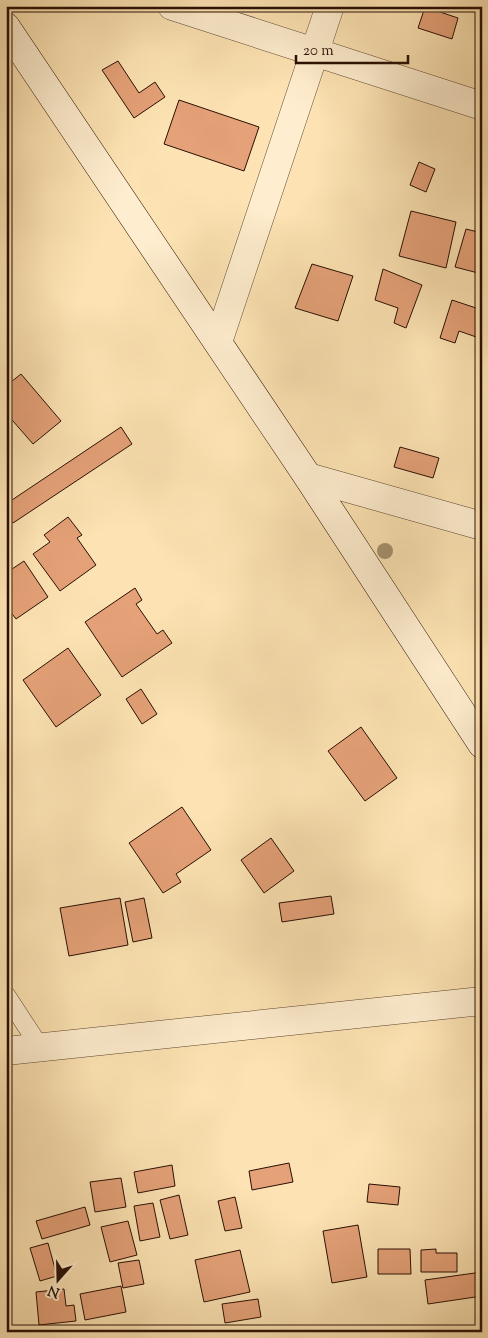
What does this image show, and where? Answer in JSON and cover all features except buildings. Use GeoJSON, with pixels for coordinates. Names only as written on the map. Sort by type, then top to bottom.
{"type":"FeatureCollection","features":[{"type":"Feature","properties":{"kind":"street"},"geometry":{"type":"LineString","coordinates":[[172,6],[482,106]]}},
{"type":"Feature","properties":{"kind":"street"},"geometry":{"type":"LineString","coordinates":[[218,342],[330,6]]}},
{"type":"Feature","properties":{"kind":"street"},"geometry":{"type":"LineString","coordinates":[[6,27],[308,477],[482,744]]}},
{"type":"Feature","properties":{"kind":"street"},"geometry":{"type":"LineString","coordinates":[[308,477],[482,526]]}},
{"type":"Feature","properties":{"kind":"street"},"geometry":{"type":"LineString","coordinates":[[6,1052],[482,1001]]}},
{"type":"Feature","properties":{"kind":"lane"},"geometry":{"type":"LineString","coordinates":[[6,996],[40,1047]]}}]}
